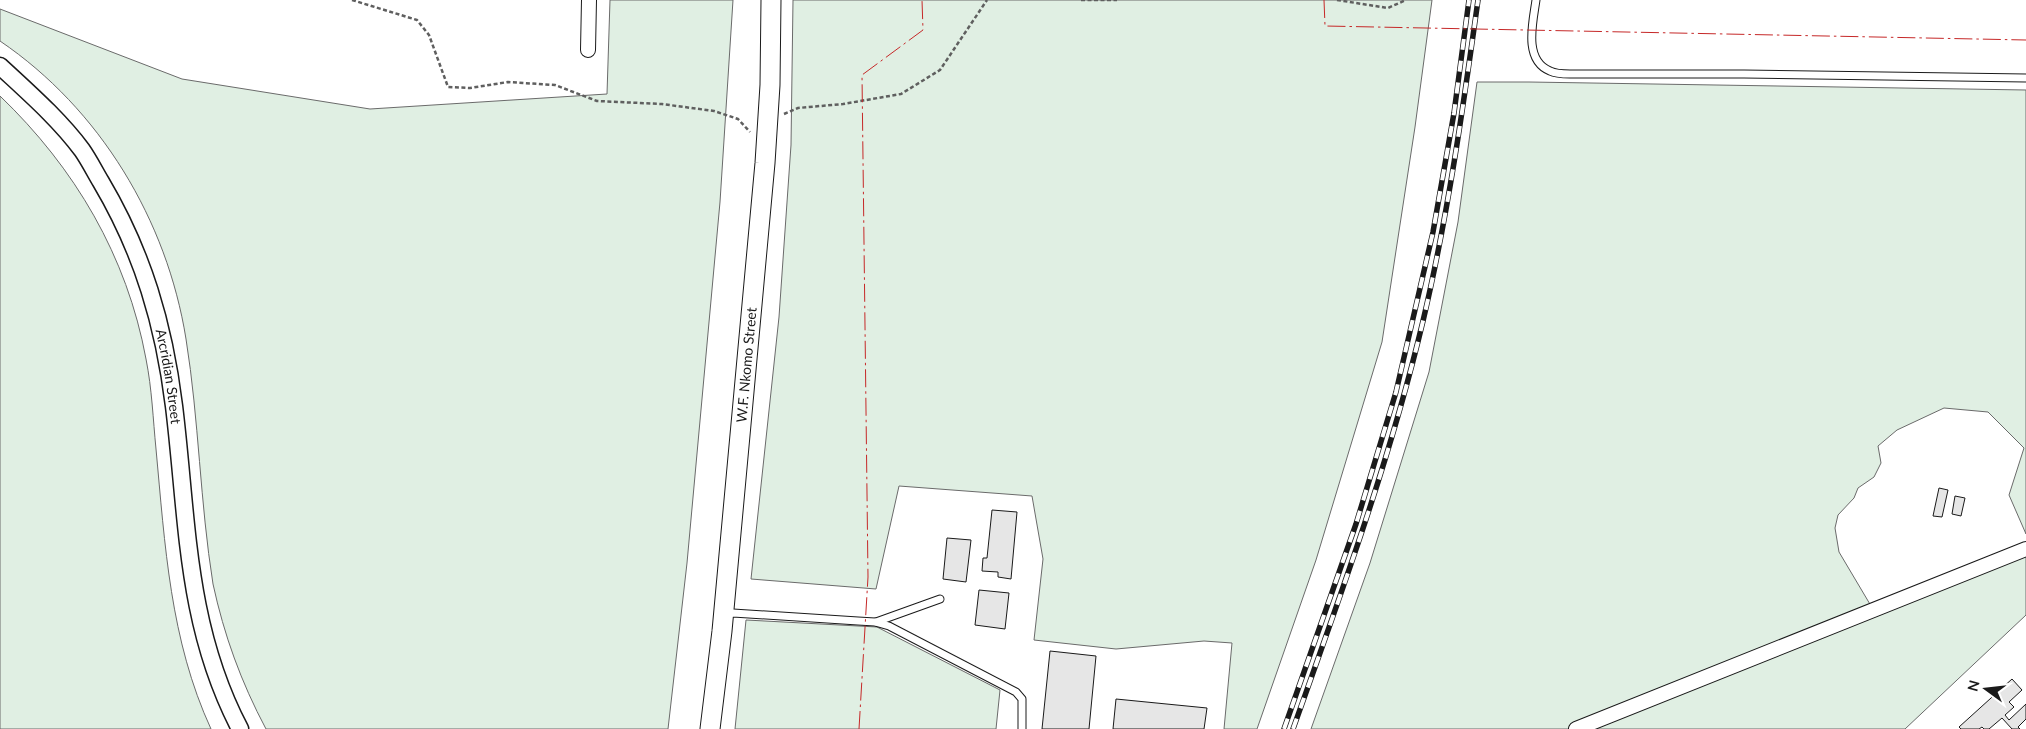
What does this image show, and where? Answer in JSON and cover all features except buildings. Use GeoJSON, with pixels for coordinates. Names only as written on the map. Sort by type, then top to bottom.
{"type":"FeatureCollection","features":[{"type":"Feature","properties":{"kind":"main road","name":"W.F. Nkomo Street"},"geometry":{"type":"LineString","coordinates":[[723,729],[728,614],[767,141],[771,0]]}},
{"type":"Feature","properties":{"kind":"main road","name":"W.F. Nkomo Street"},"geometry":{"type":"LineString","coordinates":[[710,729],[728,614],[776,118],[781,0]]}},
{"type":"Feature","properties":{"kind":"street"},"geometry":{"type":"LineString","coordinates":[[588,50],[589,0]]}},
{"type":"Feature","properties":{"kind":"street","name":"Arcridian Street"},"geometry":{"type":"LineString","coordinates":[[0,66],[36,98],[82,150],[117,209],[147,275],[164,341],[174,406],[191,573],[205,641],[231,712],[240,729]]}},
{"type":"Feature","properties":{"kind":"street"},"geometry":{"type":"LineString","coordinates":[[1576,729],[2026,549]]}},
{"type":"Feature","properties":{"kind":"lane"},"geometry":{"type":"LineString","coordinates":[[1536,0],[1532,45],[1541,64],[1546,69],[1554,72],[1570,74],[1744,74],[2026,78]]}},
{"type":"Feature","properties":{"kind":"lane"},"geometry":{"type":"LineString","coordinates":[[875,622],[940,599]]}},
{"type":"Feature","properties":{"kind":"lane"},"geometry":{"type":"LineString","coordinates":[[728,614],[875,622],[889,626],[1016,692],[1022,698],[1022,729]]}},
{"type":"Feature","properties":{"kind":"path"},"geometry":{"type":"LineString","coordinates":[[352,0],[417,20],[429,35],[448,87],[470,88],[508,82],[555,84],[597,101],[662,104],[714,111],[738,119],[752,133],[767,141]]}},
{"type":"Feature","properties":{"kind":"path"},"geometry":{"type":"LineString","coordinates":[[776,118],[798,108],[844,104],[901,94],[940,70],[987,0]]}},
{"type":"Feature","properties":{"kind":"path"},"geometry":{"type":"LineString","coordinates":[[1081,0],[1117,0]]}},
{"type":"Feature","properties":{"kind":"path"},"geometry":{"type":"LineString","coordinates":[[1337,0],[1388,8],[1406,0]]}},
{"type":"Feature","properties":{"kind":"green space"},"geometry":{"type":"Polygon","coordinates":[[[610,0],[733,0],[720,202],[687,563],[668,729],[266,729],[234,658],[222,622],[213,584],[186,339],[177,295],[163,252],[145,210],[123,171],[98,134],[69,100],[36,68],[0,41],[0,9],[182,79],[370,109],[607,94],[610,0]]]}},
{"type":"Feature","properties":{"kind":"green space"},"geometry":{"type":"Polygon","coordinates":[[[793,0],[1432,0],[1415,127],[1382,342],[1316,560],[1257,729],[1224,729],[1232,643],[1204,641],[1116,649],[1034,640],[1043,559],[1032,496],[899,486],[876,589],[751,579],[779,317],[791,145],[793,0]]]}},
{"type":"Feature","properties":{"kind":"green space"},"geometry":{"type":"Polygon","coordinates":[[[1477,82],[2026,90],[2026,534],[2009,495],[2024,448],[1988,412],[1944,408],[1897,430],[1878,446],[1881,463],[1874,477],[1858,488],[1854,498],[1838,515],[1835,528],[1839,552],[1877,616],[2026,555],[2026,615],[1905,729],[1311,729],[1370,563],[1429,372],[1458,222],[1477,82]]]}},
{"type":"Feature","properties":{"kind":"green space"},"geometry":{"type":"Polygon","coordinates":[[[0,96],[52,153],[74,184],[94,216],[126,285],[137,321],[148,370],[167,556],[178,627],[197,695],[211,729],[0,729],[0,96]]]}},
{"type":"Feature","properties":{"kind":"green space"},"geometry":{"type":"Polygon","coordinates":[[[746,620],[877,627],[1000,690],[996,729],[735,729],[746,620]]]}},
{"type":"Feature","properties":{"kind":"railway"},"geometry":{"type":"LineString","coordinates":[[1284,729],[1356,524],[1396,392],[1433,232],[1454,113],[1469,0]]}},
{"type":"Feature","properties":{"kind":"railway"},"geometry":{"type":"LineString","coordinates":[[1293,729],[1364,526],[1410,373],[1432,281],[1447,201],[1461,121],[1478,0]]}},
{"type":"Feature","properties":{"kind":"power"},"geometry":{"type":"LineString","coordinates":[[859,729],[868,577],[862,75],[923,30],[922,0]]}},
{"type":"Feature","properties":{"kind":"power"},"geometry":{"type":"LineString","coordinates":[[1324,0],[1325,26],[2026,40]]}}]}
